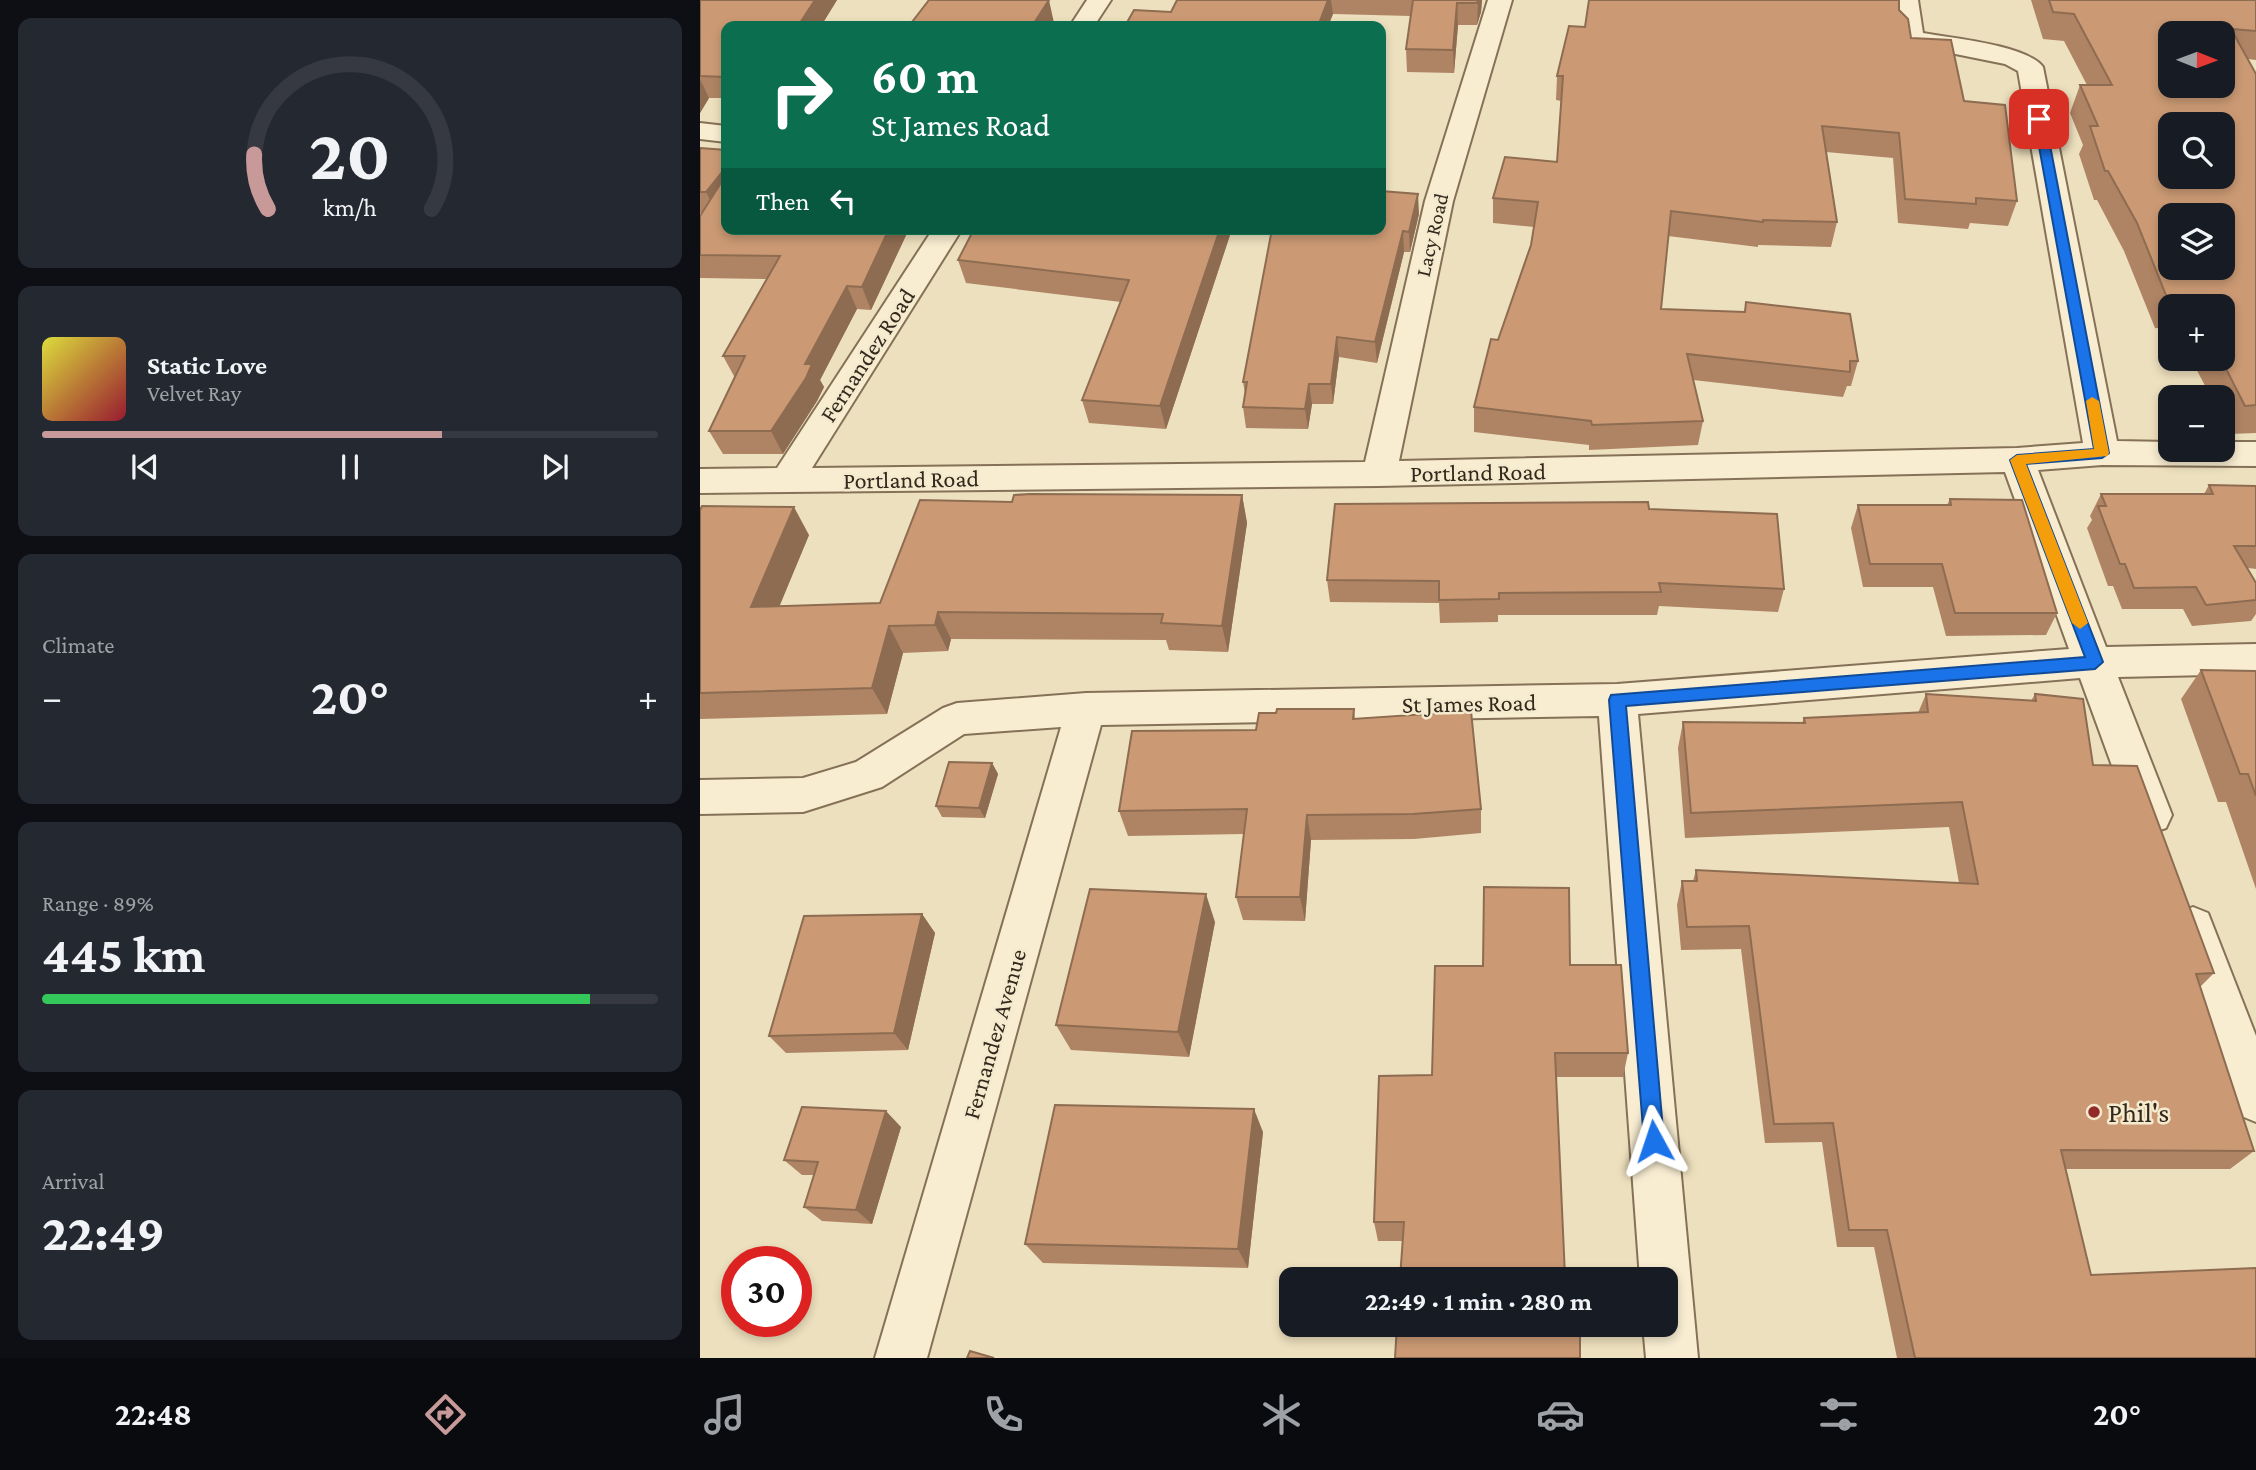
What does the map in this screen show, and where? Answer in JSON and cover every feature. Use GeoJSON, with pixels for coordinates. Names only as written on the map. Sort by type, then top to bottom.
{"type":"FeatureCollection","features":[{"type":"Feature","properties":{"kind":"street"},"geometry":{"type":"LineString","coordinates":[[1085,21],[1099,0]]}},
{"type":"Feature","properties":{"kind":"street","name":"Lacy Road"},"geometry":{"type":"LineString","coordinates":[[1379,474],[1427,200],[1500,0]]}},
{"type":"Feature","properties":{"kind":"street"},"geometry":{"type":"LineString","coordinates":[[1906,0],[1909,34],[1914,39],[2013,58],[2030,67],[2102,453]]}},
{"type":"Feature","properties":{"kind":"street"},"geometry":{"type":"LineString","coordinates":[[700,131],[721,133]]}},
{"type":"Feature","properties":{"kind":"street","name":"Fernandez Road"},"geometry":{"type":"LineString","coordinates":[[786,481],[944,235]]}},
{"type":"Feature","properties":{"kind":"street","name":"Portland Road"},"geometry":{"type":"LineString","coordinates":[[700,481],[1379,474],[2017,460],[2102,453],[2256,454]]}},
{"type":"Feature","properties":{"kind":"street"},"geometry":{"type":"LineString","coordinates":[[2017,460],[2166,855]]}},
{"type":"Feature","properties":{"kind":"street","name":"St James Road"},"geometry":{"type":"LineString","coordinates":[[700,797],[803,795],[868,775],[957,719],[1086,709],[1617,700],[2095,662],[2256,659]]}},
{"type":"Feature","properties":{"kind":"street"},"geometry":{"type":"LineString","coordinates":[[1617,700],[1664,1267]]}},
{"type":"Feature","properties":{"kind":"street","name":"Fernandez Avenue"},"geometry":{"type":"LineString","coordinates":[[901,1358],[1086,709]]}},
{"type":"Feature","properties":{"kind":"street"},"geometry":{"type":"LineString","coordinates":[[2180,894],[2256,1099]]}},
{"type":"Feature","properties":{"kind":"street"},"geometry":{"type":"LineString","coordinates":[[1670,1337],[1672,1358]]}},
{"type":"Feature","properties":{"kind":"building"},"geometry":{"type":"Polygon","coordinates":[[[700,0],[815,0],[801,21],[721,21],[721,77],[700,76],[700,0]]]}},
{"type":"Feature","properties":{"kind":"building"},"geometry":{"type":"Polygon","coordinates":[[[929,0],[1049,0],[1035,21],[913,21],[929,0]]]}},
{"type":"Feature","properties":{"kind":"building"},"geometry":{"type":"Polygon","coordinates":[[[1177,0],[1328,0],[1320,21],[1128,21],[1134,10],[1171,12],[1177,0]]]}},
{"type":"Feature","properties":{"kind":"building"},"geometry":{"type":"Polygon","coordinates":[[[1413,0],[1478,0],[1477,3],[1457,3],[1453,50],[1406,49],[1413,0]]]}},
{"type":"Feature","properties":{"kind":"building"},"geometry":{"type":"Polygon","coordinates":[[[1589,0],[1899,0],[1899,10],[1908,19],[1911,38],[1951,40],[1964,101],[2005,105],[2017,201],[1976,198],[1976,204],[1905,199],[1899,133],[1822,126],[1837,222],[1763,222],[1671,211],[1661,309],[1745,312],[1746,302],[1850,314],[1858,361],[1850,361],[1850,372],[1687,354],[1703,421],[1592,425],[1591,421],[1474,407],[1491,339],[1498,340],[1531,245],[1538,202],[1493,198],[1505,157],[1557,162],[1563,76],[1557,76],[1569,26],[1585,27],[1589,0]]]}},
{"type":"Feature","properties":{"kind":"building"},"geometry":{"type":"Polygon","coordinates":[[[2049,0],[2256,0],[2256,31],[2235,29],[2235,21],[2158,21],[2158,98],[2235,98],[2235,36],[2256,74],[2256,405],[2245,406],[2227,371],[2235,371],[2235,294],[2166,294],[2160,280],[2235,280],[2235,203],[2158,203],[2158,275],[2137,223],[2108,171],[2105,171],[2090,126],[2098,126],[2080,85],[2112,85],[2074,14],[2053,12],[2049,0]]]}},
{"type":"Feature","properties":{"kind":"building"},"geometry":{"type":"Polygon","coordinates":[[[700,148],[721,150],[721,173],[706,192],[700,192],[700,148]]]}},
{"type":"Feature","properties":{"kind":"building"},"geometry":{"type":"Polygon","coordinates":[[[721,183],[721,235],[886,235],[862,287],[847,286],[805,364],[812,364],[806,378],[771,431],[709,431],[745,356],[723,356],[780,256],[700,255],[700,216],[721,183]]]}},
{"type":"Feature","properties":{"kind":"building"},"geometry":{"type":"Polygon","coordinates":[[[1386,191],[1418,194],[1409,232],[1403,231],[1375,342],[1337,337],[1331,384],[1309,384],[1305,409],[1243,407],[1247,382],[1243,382],[1271,235],[1386,235],[1386,191]]]}},
{"type":"Feature","properties":{"kind":"building"},"geometry":{"type":"Polygon","coordinates":[[[971,235],[1218,235],[1160,406],[1082,400],[1129,280],[958,260],[971,235]]]}},
{"type":"Feature","properties":{"kind":"building"},"geometry":{"type":"Polygon","coordinates":[[[2209,485],[2256,486],[2256,546],[2234,546],[2256,583],[2256,600],[2206,605],[2196,587],[2134,588],[2125,564],[2120,564],[2098,506],[2106,506],[2101,494],[2213,494],[2209,485]]]}},
{"type":"Feature","properties":{"kind":"building"},"geometry":{"type":"Polygon","coordinates":[[[1014,495],[1242,495],[1222,626],[1161,623],[1163,614],[938,612],[935,625],[889,626],[872,688],[700,693],[702,506],[794,507],[751,607],[880,603],[920,500],[1012,502],[1014,495]]]}},
{"type":"Feature","properties":{"kind":"building"},"geometry":{"type":"Polygon","coordinates":[[[1950,499],[2022,500],[2057,613],[1955,613],[1942,564],[1870,564],[1858,505],[1951,505],[1950,499]]]}},
{"type":"Feature","properties":{"kind":"building"},"geometry":{"type":"Polygon","coordinates":[[[1648,502],[1649,509],[1777,514],[1784,589],[1659,583],[1661,592],[1499,593],[1499,599],[1439,600],[1439,581],[1327,580],[1335,504],[1648,502]]]}},
{"type":"Feature","properties":{"kind":"building"},"geometry":{"type":"Polygon","coordinates":[[[2201,670],[2256,671],[2256,796],[2248,774],[2240,774],[2201,670]]]}},
{"type":"Feature","properties":{"kind":"building"},"geometry":{"type":"Polygon","coordinates":[[[1926,694],[2036,701],[2035,694],[2083,699],[2093,765],[2137,766],[2214,973],[2196,974],[2254,1151],[2061,1150],[2091,1275],[2256,1268],[2256,1358],[1915,1358],[1887,1230],[1849,1230],[1833,1123],[1774,1124],[1749,926],[1687,927],[1682,881],[1697,881],[1696,870],[1978,884],[1962,802],[1691,813],[1683,722],[1805,723],[1804,718],[1928,712],[1926,694]]]}},
{"type":"Feature","properties":{"kind":"building"},"geometry":{"type":"Polygon","coordinates":[[[1277,709],[1354,709],[1353,719],[1471,711],[1481,809],[1413,814],[1307,815],[1300,897],[1236,897],[1247,809],[1119,811],[1132,731],[1256,730],[1259,713],[1276,713],[1277,709]]]}},
{"type":"Feature","properties":{"kind":"building"},"geometry":{"type":"Polygon","coordinates":[[[949,762],[992,763],[979,808],[936,806],[949,762]]]}},
{"type":"Feature","properties":{"kind":"building"},"geometry":{"type":"Polygon","coordinates":[[[1484,887],[1569,888],[1570,965],[1621,965],[1628,1053],[1555,1053],[1565,1267],[1401,1267],[1404,1222],[1374,1222],[1379,1076],[1432,1075],[1435,966],[1483,966],[1484,887]]]}},
{"type":"Feature","properties":{"kind":"building"},"geometry":{"type":"Polygon","coordinates":[[[1090,889],[1206,894],[1178,1032],[1056,1025],[1090,889]]]}},
{"type":"Feature","properties":{"kind":"building"},"geometry":{"type":"Polygon","coordinates":[[[922,914],[894,1033],[769,1036],[804,916],[922,914]]]}},
{"type":"Feature","properties":{"kind":"building"},"geometry":{"type":"Polygon","coordinates":[[[1055,1105],[1254,1109],[1238,1249],[1025,1244],[1055,1105]]]}},
{"type":"Feature","properties":{"kind":"building"},"geometry":{"type":"Polygon","coordinates":[[[802,1107],[886,1111],[856,1210],[804,1207],[818,1162],[784,1160],[802,1107]]]}},
{"type":"Feature","properties":{"kind":"building"},"geometry":{"type":"Polygon","coordinates":[[[1396,1337],[1580,1337],[1580,1358],[1395,1358],[1396,1337]]]}},
{"type":"Feature","properties":{"kind":"building"},"geometry":{"type":"Polygon","coordinates":[[[970,1351],[994,1358],[967,1358],[970,1351]]]}},
{"type":"Feature","properties":{"kind":"slow traffic"},"geometry":{"type":"LineString","coordinates":[[2080,623],[2017,460],[2102,453],[2092,401]]}},
{"type":"Feature","properties":{"kind":"place","name":"Phil's"},"geometry":{"type":"Point","coordinates":[2094,1112]}},
{"type":"Feature","properties":{"kind":"route"},"geometry":{"type":"LineString","coordinates":[[1654,1141],[1617,700],[2095,662],[2017,460],[2102,453],[2039,119]]}}]}
